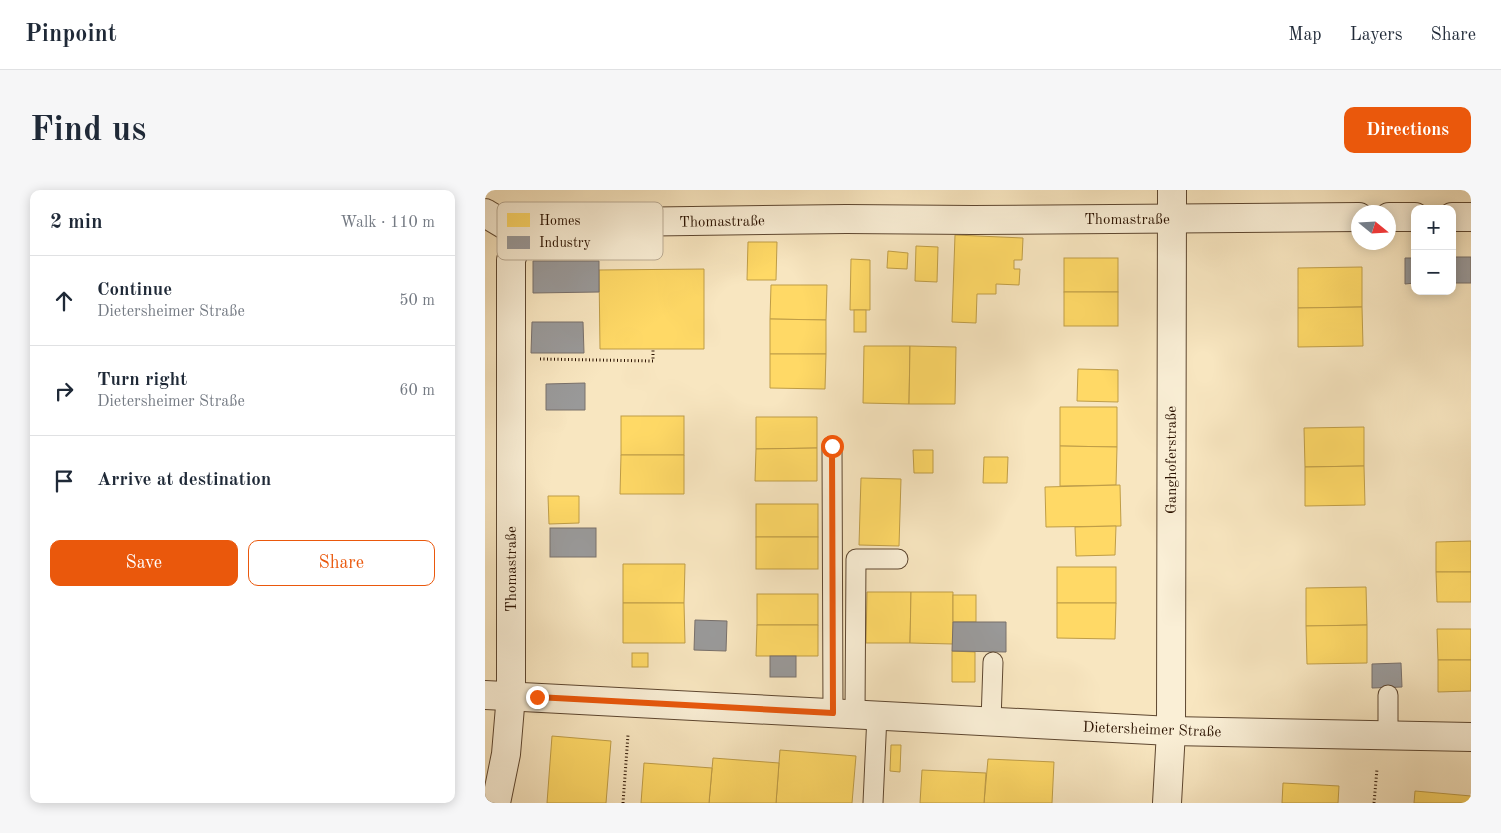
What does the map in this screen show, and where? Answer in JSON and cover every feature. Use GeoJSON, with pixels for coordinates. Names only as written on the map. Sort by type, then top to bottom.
{"type":"FeatureCollection","features":[{"type":"Feature","properties":{"kind":"street","name":"Ganghoferstraße"},"geometry":{"type":"LineString","coordinates":[[1167,803],[1171,731],[1172,190]]}},
{"type":"Feature","properties":{"kind":"street"},"geometry":{"type":"LineString","coordinates":[[485,213],[497,220]]}},
{"type":"Feature","properties":{"kind":"street","name":"Thomastraße"},"geometry":{"type":"LineString","coordinates":[[663,221],[1351,217]]}},
{"type":"Feature","properties":{"kind":"street"},"geometry":{"type":"LineString","coordinates":[[1396,217],[1411,217]]}},
{"type":"Feature","properties":{"kind":"street"},"geometry":{"type":"LineString","coordinates":[[1456,217],[1471,217]]}},
{"type":"Feature","properties":{"kind":"street","name":"Thomastraße"},"geometry":{"type":"LineString","coordinates":[[495,803],[506,754],[498,695],[511,359],[511,260]]}},
{"type":"Feature","properties":{"kind":"street","name":"Dietersheimer Straße"},"geometry":{"type":"LineString","coordinates":[[498,695],[1171,731],[1471,737]]}},
{"type":"Feature","properties":{"kind":"lane"},"geometry":{"type":"LineString","coordinates":[[832,446],[855,714],[873,803]]}},
{"type":"Feature","properties":{"kind":"lane"},"geometry":{"type":"LineString","coordinates":[[855,714],[856,559],[898,559]]}},
{"type":"Feature","properties":{"kind":"lane"},"geometry":{"type":"LineString","coordinates":[[991,721],[993,662]]}},
{"type":"Feature","properties":{"kind":"lane"},"geometry":{"type":"LineString","coordinates":[[1388,695],[1388,736]]}},
{"type":"Feature","properties":{"kind":"path"},"geometry":{"type":"LineString","coordinates":[[511,359],[653,361],[653,349]]}},
{"type":"Feature","properties":{"kind":"path"},"geometry":{"type":"LineString","coordinates":[[623,803],[628,735]]}},
{"type":"Feature","properties":{"kind":"path"},"geometry":{"type":"LineString","coordinates":[[1374,803],[1377,769]]}},
{"type":"Feature","properties":{"kind":"building: Homes"},"geometry":{"type":"Polygon","coordinates":[[[955,235],[1023,238],[1022,260],[1014,260],[1014,269],[1020,269],[1019,285],[996,284],[996,294],[977,294],[976,323],[952,322],[955,235]]]}},
{"type":"Feature","properties":{"kind":"building: Homes"},"geometry":{"type":"Polygon","coordinates":[[[748,242],[777,242],[776,280],[747,280],[748,242]]]}},
{"type":"Feature","properties":{"kind":"building: Homes"},"geometry":{"type":"Polygon","coordinates":[[[916,246],[938,247],[937,282],[915,281],[916,246]]]}},
{"type":"Feature","properties":{"kind":"building: Homes"},"geometry":{"type":"Polygon","coordinates":[[[888,251],[908,253],[907,269],[887,268],[888,251]]]}},
{"type":"Feature","properties":{"kind":"building: Homes"},"geometry":{"type":"Polygon","coordinates":[[[1064,258],[1118,258],[1118,292],[1064,292],[1064,258]]]}},
{"type":"Feature","properties":{"kind":"building: Homes"},"geometry":{"type":"Polygon","coordinates":[[[851,259],[870,260],[870,310],[850,310],[851,259]]]}},
{"type":"Feature","properties":{"kind":"building: Homes"},"geometry":{"type":"Polygon","coordinates":[[[1362,267],[1362,307],[1298,308],[1298,268],[1362,267]]]}},
{"type":"Feature","properties":{"kind":"building: Homes"},"geometry":{"type":"Polygon","coordinates":[[[704,269],[704,349],[600,349],[599,270],[704,269]]]}},
{"type":"Feature","properties":{"kind":"building: Homes"},"geometry":{"type":"Polygon","coordinates":[[[771,285],[827,285],[826,320],[770,319],[771,285]]]}},
{"type":"Feature","properties":{"kind":"building: Homes"},"geometry":{"type":"Polygon","coordinates":[[[1064,292],[1118,292],[1118,326],[1064,326],[1064,292]]]}},
{"type":"Feature","properties":{"kind":"building: Homes"},"geometry":{"type":"Polygon","coordinates":[[[1362,307],[1363,346],[1298,347],[1298,308],[1362,307]]]}},
{"type":"Feature","properties":{"kind":"building: Homes"},"geometry":{"type":"Polygon","coordinates":[[[854,310],[866,310],[866,332],[854,332],[854,310]]]}},
{"type":"Feature","properties":{"kind":"building: Homes"},"geometry":{"type":"Polygon","coordinates":[[[770,319],[826,320],[826,354],[770,354],[770,319]]]}},
{"type":"Feature","properties":{"kind":"building: Homes"},"geometry":{"type":"Polygon","coordinates":[[[864,346],[910,346],[909,404],[863,403],[864,346]]]}},
{"type":"Feature","properties":{"kind":"building: Homes"},"geometry":{"type":"Polygon","coordinates":[[[910,346],[956,347],[955,404],[909,404],[910,346]]]}},
{"type":"Feature","properties":{"kind":"building: Homes"},"geometry":{"type":"Polygon","coordinates":[[[770,354],[826,354],[825,389],[770,388],[770,354]]]}},
{"type":"Feature","properties":{"kind":"building: Homes"},"geometry":{"type":"Polygon","coordinates":[[[1078,369],[1118,370],[1118,402],[1077,401],[1078,369]]]}},
{"type":"Feature","properties":{"kind":"building: Homes"},"geometry":{"type":"Polygon","coordinates":[[[1060,407],[1117,407],[1117,447],[1060,446],[1060,407]]]}},
{"type":"Feature","properties":{"kind":"building: Homes"},"geometry":{"type":"Polygon","coordinates":[[[621,416],[684,416],[684,455],[621,455],[621,416]]]}},
{"type":"Feature","properties":{"kind":"building: Homes"},"geometry":{"type":"Polygon","coordinates":[[[756,417],[817,417],[817,448],[756,449],[756,417]]]}},
{"type":"Feature","properties":{"kind":"building: Homes"},"geometry":{"type":"Polygon","coordinates":[[[1364,427],[1364,466],[1305,467],[1304,428],[1364,427]]]}},
{"type":"Feature","properties":{"kind":"building: Homes"},"geometry":{"type":"Polygon","coordinates":[[[1060,446],[1117,447],[1116,485],[1060,486],[1060,446]]]}},
{"type":"Feature","properties":{"kind":"building: Homes"},"geometry":{"type":"Polygon","coordinates":[[[817,448],[817,481],[755,481],[756,449],[817,448]]]}},
{"type":"Feature","properties":{"kind":"building: Homes"},"geometry":{"type":"Polygon","coordinates":[[[913,450],[933,450],[933,473],[914,473],[913,450]]]}},
{"type":"Feature","properties":{"kind":"building: Homes"},"geometry":{"type":"Polygon","coordinates":[[[621,455],[684,455],[684,494],[620,494],[621,455]]]}},
{"type":"Feature","properties":{"kind":"building: Homes"},"geometry":{"type":"Polygon","coordinates":[[[984,457],[1008,457],[1007,483],[983,483],[984,457]]]}},
{"type":"Feature","properties":{"kind":"building: Homes"},"geometry":{"type":"Polygon","coordinates":[[[1364,466],[1365,505],[1305,506],[1305,467],[1364,466]]]}},
{"type":"Feature","properties":{"kind":"building: Homes"},"geometry":{"type":"Polygon","coordinates":[[[861,478],[901,479],[899,546],[859,545],[861,478]]]}},
{"type":"Feature","properties":{"kind":"building: Homes"},"geometry":{"type":"Polygon","coordinates":[[[1120,485],[1121,526],[1046,527],[1045,487],[1120,485]]]}},
{"type":"Feature","properties":{"kind":"building: Homes"},"geometry":{"type":"Polygon","coordinates":[[[548,496],[579,496],[579,523],[549,524],[548,496]]]}},
{"type":"Feature","properties":{"kind":"building: Homes"},"geometry":{"type":"Polygon","coordinates":[[[756,504],[818,504],[818,537],[756,537],[756,504]]]}},
{"type":"Feature","properties":{"kind":"building: Homes"},"geometry":{"type":"Polygon","coordinates":[[[1116,526],[1115,555],[1076,556],[1075,527],[1116,526]]]}},
{"type":"Feature","properties":{"kind":"building: Homes"},"geometry":{"type":"Polygon","coordinates":[[[756,537],[818,537],[818,569],[756,569],[756,537]]]}},
{"type":"Feature","properties":{"kind":"building: Homes"},"geometry":{"type":"Polygon","coordinates":[[[1471,541],[1471,572],[1436,572],[1436,542],[1471,541]]]}},
{"type":"Feature","properties":{"kind":"building: Homes"},"geometry":{"type":"Polygon","coordinates":[[[623,564],[685,564],[684,603],[623,603],[623,564]]]}},
{"type":"Feature","properties":{"kind":"building: Homes"},"geometry":{"type":"Polygon","coordinates":[[[1057,567],[1116,567],[1116,603],[1057,603],[1057,567]]]}},
{"type":"Feature","properties":{"kind":"building: Homes"},"geometry":{"type":"Polygon","coordinates":[[[1436,572],[1471,572],[1471,602],[1437,602],[1436,572]]]}},
{"type":"Feature","properties":{"kind":"building: Homes"},"geometry":{"type":"Polygon","coordinates":[[[1366,587],[1367,625],[1306,626],[1306,588],[1366,587]]]}},
{"type":"Feature","properties":{"kind":"building: Homes"},"geometry":{"type":"Polygon","coordinates":[[[867,592],[911,592],[910,643],[866,643],[867,592]]]}},
{"type":"Feature","properties":{"kind":"building: Homes"},"geometry":{"type":"Polygon","coordinates":[[[911,592],[953,592],[953,644],[910,643],[911,592]]]}},
{"type":"Feature","properties":{"kind":"building: Homes"},"geometry":{"type":"Polygon","coordinates":[[[757,594],[818,594],[818,625],[757,625],[757,594]]]}},
{"type":"Feature","properties":{"kind":"building: Homes"},"geometry":{"type":"Polygon","coordinates":[[[953,595],[976,595],[976,622],[953,622],[953,595]]]}},
{"type":"Feature","properties":{"kind":"building: Homes"},"geometry":{"type":"Polygon","coordinates":[[[623,603],[684,603],[685,643],[623,643],[623,603]]]}},
{"type":"Feature","properties":{"kind":"building: Homes"},"geometry":{"type":"Polygon","coordinates":[[[1057,603],[1116,603],[1115,639],[1057,638],[1057,603]]]}},
{"type":"Feature","properties":{"kind":"building: Homes"},"geometry":{"type":"Polygon","coordinates":[[[757,625],[818,625],[818,656],[756,656],[757,625]]]}},
{"type":"Feature","properties":{"kind":"building: Homes"},"geometry":{"type":"Polygon","coordinates":[[[1367,625],[1367,663],[1307,664],[1306,626],[1367,625]]]}},
{"type":"Feature","properties":{"kind":"building: Homes"},"geometry":{"type":"Polygon","coordinates":[[[1437,629],[1471,629],[1471,660],[1438,660],[1437,629]]]}},
{"type":"Feature","properties":{"kind":"building: Homes"},"geometry":{"type":"Polygon","coordinates":[[[952,651],[975,652],[975,682],[952,682],[952,651]]]}},
{"type":"Feature","properties":{"kind":"building: Homes"},"geometry":{"type":"Polygon","coordinates":[[[632,653],[648,653],[648,667],[632,667],[632,653]]]}},
{"type":"Feature","properties":{"kind":"building: Homes"},"geometry":{"type":"Polygon","coordinates":[[[1438,660],[1471,660],[1471,691],[1438,692],[1438,660]]]}},
{"type":"Feature","properties":{"kind":"building: Homes"},"geometry":{"type":"Polygon","coordinates":[[[552,736],[611,741],[606,803],[547,803],[552,736]]]}},
{"type":"Feature","properties":{"kind":"building: Homes"},"geometry":{"type":"Polygon","coordinates":[[[891,745],[901,745],[900,772],[890,771],[891,745]]]}},
{"type":"Feature","properties":{"kind":"building: Homes"},"geometry":{"type":"Polygon","coordinates":[[[780,750],[856,756],[852,803],[776,803],[780,750]]]}},
{"type":"Feature","properties":{"kind":"building: Homes"},"geometry":{"type":"Polygon","coordinates":[[[713,758],[779,763],[776,803],[709,803],[713,758]]]}},
{"type":"Feature","properties":{"kind":"building: Homes"},"geometry":{"type":"Polygon","coordinates":[[[988,759],[1054,762],[1052,803],[984,803],[988,759]]]}},
{"type":"Feature","properties":{"kind":"building: Homes"},"geometry":{"type":"Polygon","coordinates":[[[644,763],[712,768],[709,803],[641,803],[644,763]]]}},
{"type":"Feature","properties":{"kind":"building: Homes"},"geometry":{"type":"Polygon","coordinates":[[[922,770],[986,773],[984,803],[920,803],[922,770]]]}},
{"type":"Feature","properties":{"kind":"building: Homes"},"geometry":{"type":"Polygon","coordinates":[[[1283,783],[1339,786],[1338,803],[1282,803],[1283,783]]]}},
{"type":"Feature","properties":{"kind":"building: Homes"},"geometry":{"type":"Polygon","coordinates":[[[1415,791],[1471,796],[1471,803],[1414,803],[1415,791]]]}},
{"type":"Feature","properties":{"kind":"building: Industry"},"geometry":{"type":"Polygon","coordinates":[[[1456,257],[1471,257],[1471,283],[1456,283],[1456,257]]]}},
{"type":"Feature","properties":{"kind":"building: Industry"},"geometry":{"type":"Polygon","coordinates":[[[1405,258],[1411,258],[1411,283],[1405,284],[1405,258]]]}},
{"type":"Feature","properties":{"kind":"building: Industry"},"geometry":{"type":"Polygon","coordinates":[[[533,261],[599,261],[599,292],[533,293],[533,261]]]}},
{"type":"Feature","properties":{"kind":"building: Industry"},"geometry":{"type":"Polygon","coordinates":[[[532,322],[583,322],[584,353],[531,353],[532,322]]]}},
{"type":"Feature","properties":{"kind":"building: Industry"},"geometry":{"type":"Polygon","coordinates":[[[585,383],[585,410],[546,410],[546,384],[585,383]]]}},
{"type":"Feature","properties":{"kind":"building: Industry"},"geometry":{"type":"Polygon","coordinates":[[[550,528],[596,528],[596,557],[550,557],[550,528]]]}},
{"type":"Feature","properties":{"kind":"building: Industry"},"geometry":{"type":"Polygon","coordinates":[[[695,620],[727,621],[726,651],[694,650],[695,620]]]}},
{"type":"Feature","properties":{"kind":"building: Industry"},"geometry":{"type":"Polygon","coordinates":[[[953,622],[1006,622],[1006,652],[952,651],[953,622]]]}},
{"type":"Feature","properties":{"kind":"building: Industry"},"geometry":{"type":"Polygon","coordinates":[[[770,656],[796,656],[796,677],[770,677],[770,656]]]}},
{"type":"Feature","properties":{"kind":"building: Industry"},"geometry":{"type":"Polygon","coordinates":[[[1401,663],[1402,687],[1372,688],[1372,664],[1401,663]]]}},
{"type":"Feature","properties":{"kind":"route"},"geometry":{"type":"LineString","coordinates":[[537,697],[833,713],[832,446]]}}]}
